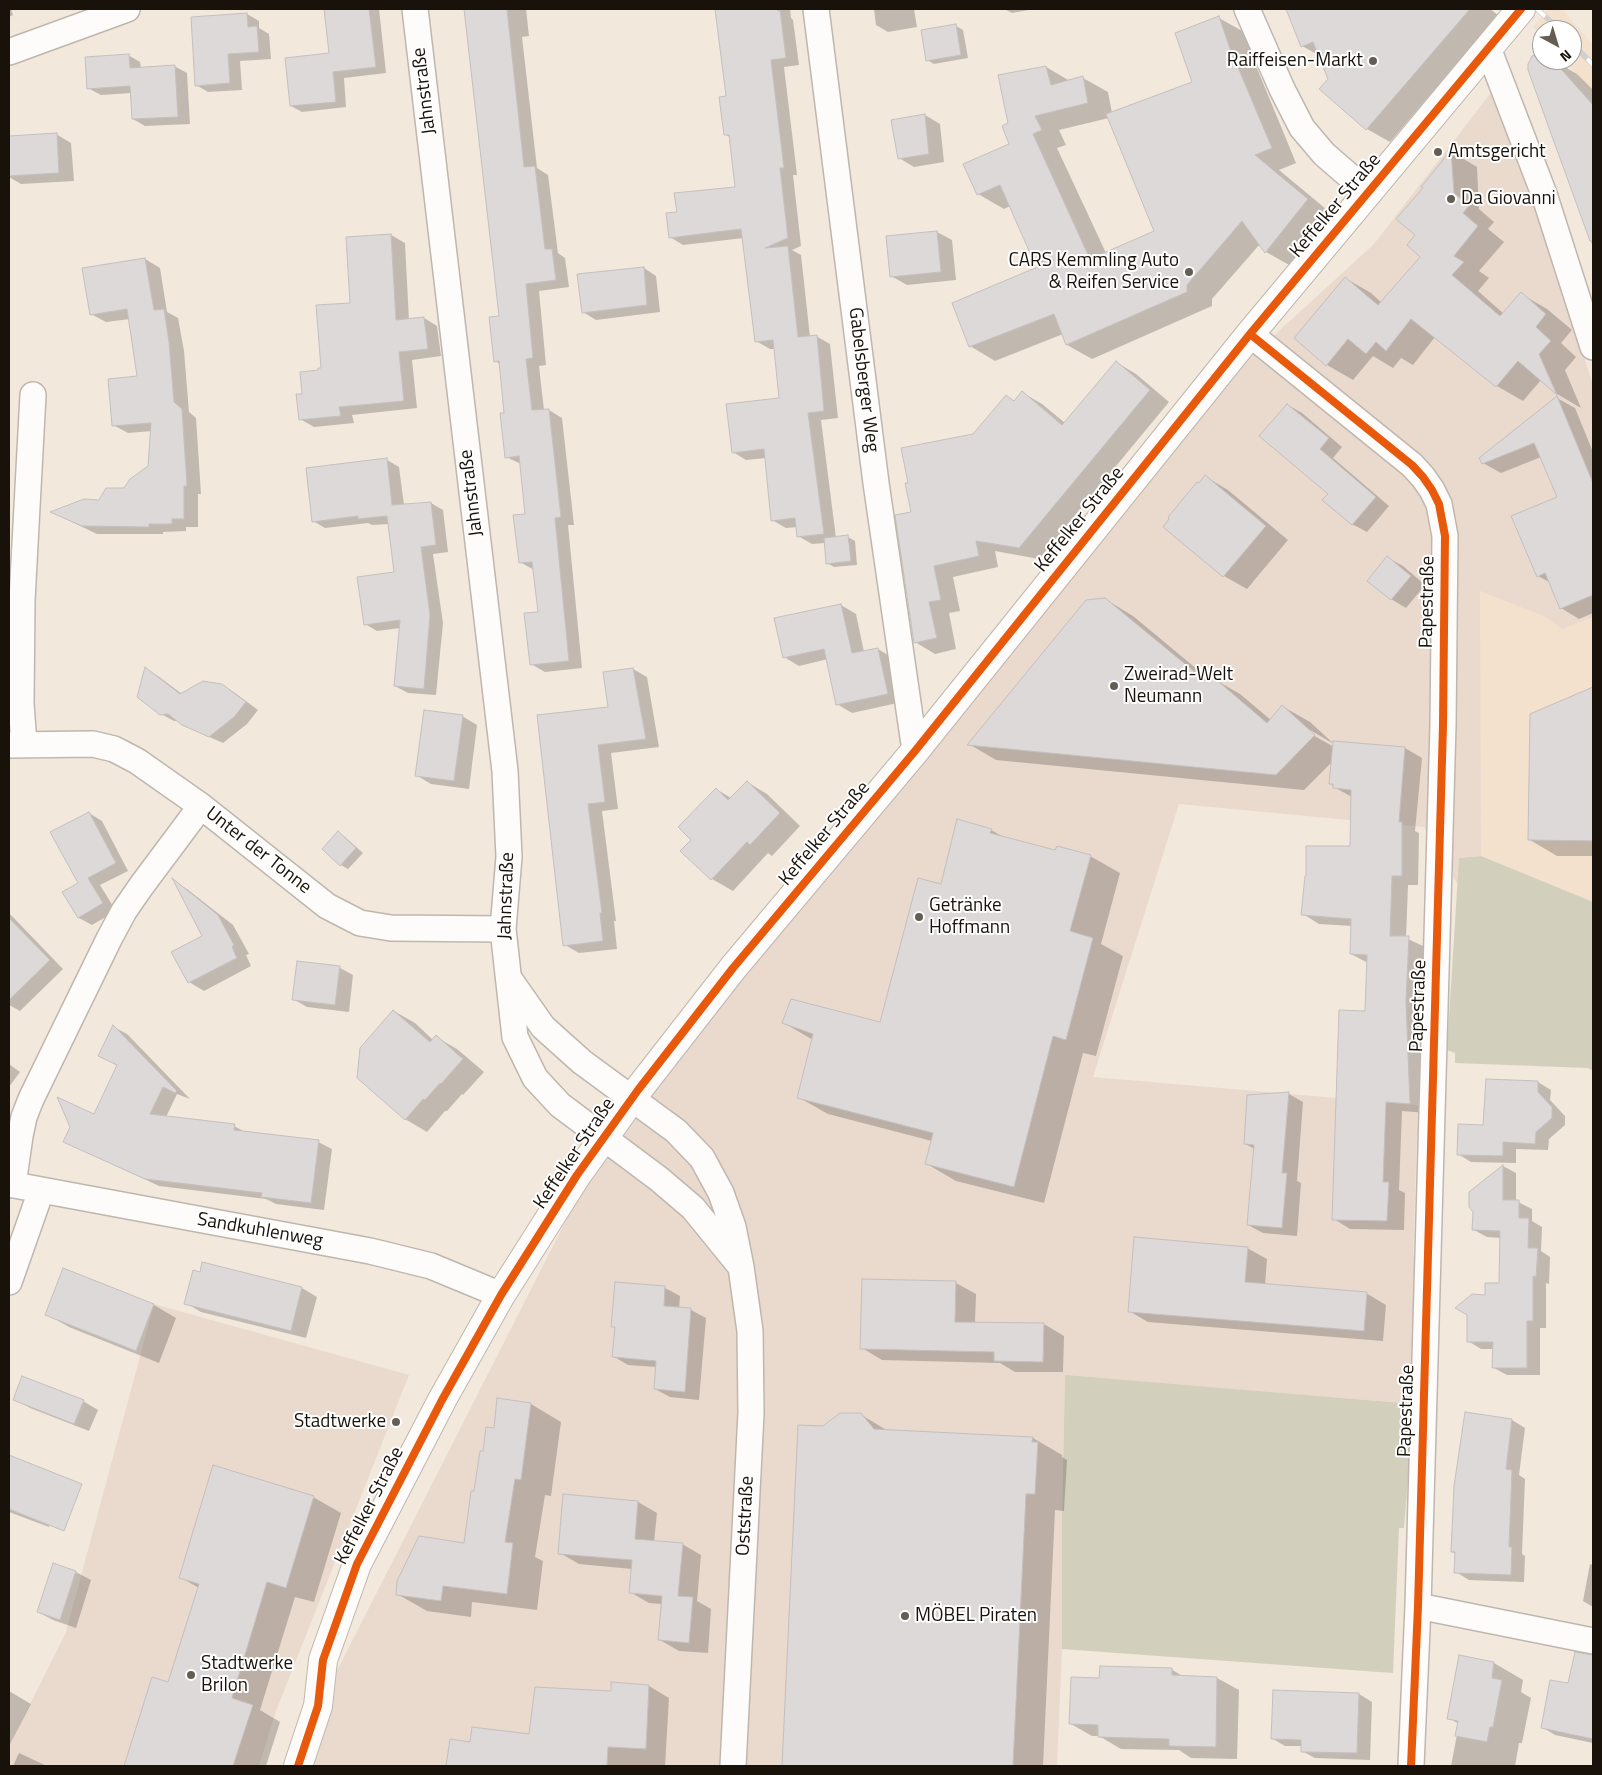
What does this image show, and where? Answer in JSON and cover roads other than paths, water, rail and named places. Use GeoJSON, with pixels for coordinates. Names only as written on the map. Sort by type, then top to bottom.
{"type":"FeatureCollection","features":[{"type":"Feature","properties":{"kind":"street"},"geometry":{"type":"LineString","coordinates":[[9,52],[127,9]]}},
{"type":"Feature","properties":{"kind":"street","name":"Jahnstraße"},"geometry":{"type":"LineString","coordinates":[[415,9],[505,771],[509,857],[503,929],[515,1037],[535,1078],[560,1105],[603,1139]]}},
{"type":"Feature","properties":{"kind":"street","name":"Gabelsberger Weg"},"geometry":{"type":"LineString","coordinates":[[816,9],[876,483],[915,751]]}},
{"type":"Feature","properties":{"kind":"street"},"geometry":{"type":"LineString","coordinates":[[1247,9],[1282,90],[1302,128],[1324,154],[1369,193]]}},
{"type":"Feature","properties":{"kind":"street","name":"Keffelker Straße"},"geometry":{"type":"LineString","coordinates":[[298,1766],[318,1706],[323,1660],[357,1564],[442,1400],[501,1295],[577,1175],[632,1099],[733,968],[915,751],[1250,334],[1522,9]]}},
{"type":"Feature","properties":{"kind":"street"},"geometry":{"type":"LineString","coordinates":[[1488,48],[1544,194],[1593,347]]}},
{"type":"Feature","properties":{"kind":"street","name":"Papestraße"},"geometry":{"type":"LineString","coordinates":[[1250,334],[1412,465],[1424,477],[1439,504],[1445,536],[1443,725],[1412,1766]]}},
{"type":"Feature","properties":{"kind":"street","name":"Unter der Tonne"},"geometry":{"type":"LineString","coordinates":[[33,395],[22,600],[21,704],[16,745],[93,744],[114,749],[138,761],[202,806],[327,906],[360,923],[391,928],[503,929]]}},
{"type":"Feature","properties":{"kind":"street","name":"Sandkuhlenweg"},"geometry":{"type":"LineString","coordinates":[[202,806],[142,885],[124,911],[109,939],[31,1099],[22,1126],[11,1185],[370,1251],[430,1266],[501,1295]]}},
{"type":"Feature","properties":{"kind":"street","name":"Jahnstraße"},"geometry":{"type":"LineString","coordinates":[[509,978],[543,1027],[582,1062],[632,1099]]}},
{"type":"Feature","properties":{"kind":"street","name":"Oststraße"},"geometry":{"type":"LineString","coordinates":[[632,1099],[676,1131],[702,1158],[722,1193],[733,1227],[741,1267],[750,1331],[751,1413],[733,1766]]}},
{"type":"Feature","properties":{"kind":"street"},"geometry":{"type":"LineString","coordinates":[[603,1139],[659,1179],[693,1208],[741,1267]]}},
{"type":"Feature","properties":{"kind":"street"},"geometry":{"type":"LineString","coordinates":[[9,1282],[41,1191]]}},
{"type":"Feature","properties":{"kind":"street"},"geometry":{"type":"LineString","coordinates":[[1418,1606],[1593,1641]]}},
{"type":"Feature","properties":{"kind":"railway"},"geometry":{"type":"LineString","coordinates":[[1537,9],[1549,20]]}},
{"type":"Feature","properties":{"kind":"railway"},"geometry":{"type":"LineString","coordinates":[[1582,53],[1593,65]]}},
{"type":"Feature","properties":{"kind":"place","name":"Raiffeisen-Markt"},"geometry":{"type":"Point","coordinates":[1373,61]}},
{"type":"Feature","properties":{"kind":"place","name":"Amtsgericht"},"geometry":{"type":"Point","coordinates":[1438,152]}},
{"type":"Feature","properties":{"kind":"place","name":"Da Giovanni"},"geometry":{"type":"Point","coordinates":[1451,199]}},
{"type":"Feature","properties":{"kind":"place","name":"CARS Kemmling Auto & Reifen Service"},"geometry":{"type":"Point","coordinates":[1189,272]}},
{"type":"Feature","properties":{"kind":"place","name":"Zweirad-Welt Neumann"},"geometry":{"type":"Point","coordinates":[1114,686]}},
{"type":"Feature","properties":{"kind":"place","name":"Getränke Hoffmann"},"geometry":{"type":"Point","coordinates":[919,917]}},
{"type":"Feature","properties":{"kind":"place","name":"Stadtwerke"},"geometry":{"type":"Point","coordinates":[396,1422]}},
{"type":"Feature","properties":{"kind":"place","name":"MÖBEL Piraten"},"geometry":{"type":"Point","coordinates":[905,1616]}},
{"type":"Feature","properties":{"kind":"place","name":"Stadtwerke Brilon"},"geometry":{"type":"Point","coordinates":[191,1675]}}]}
